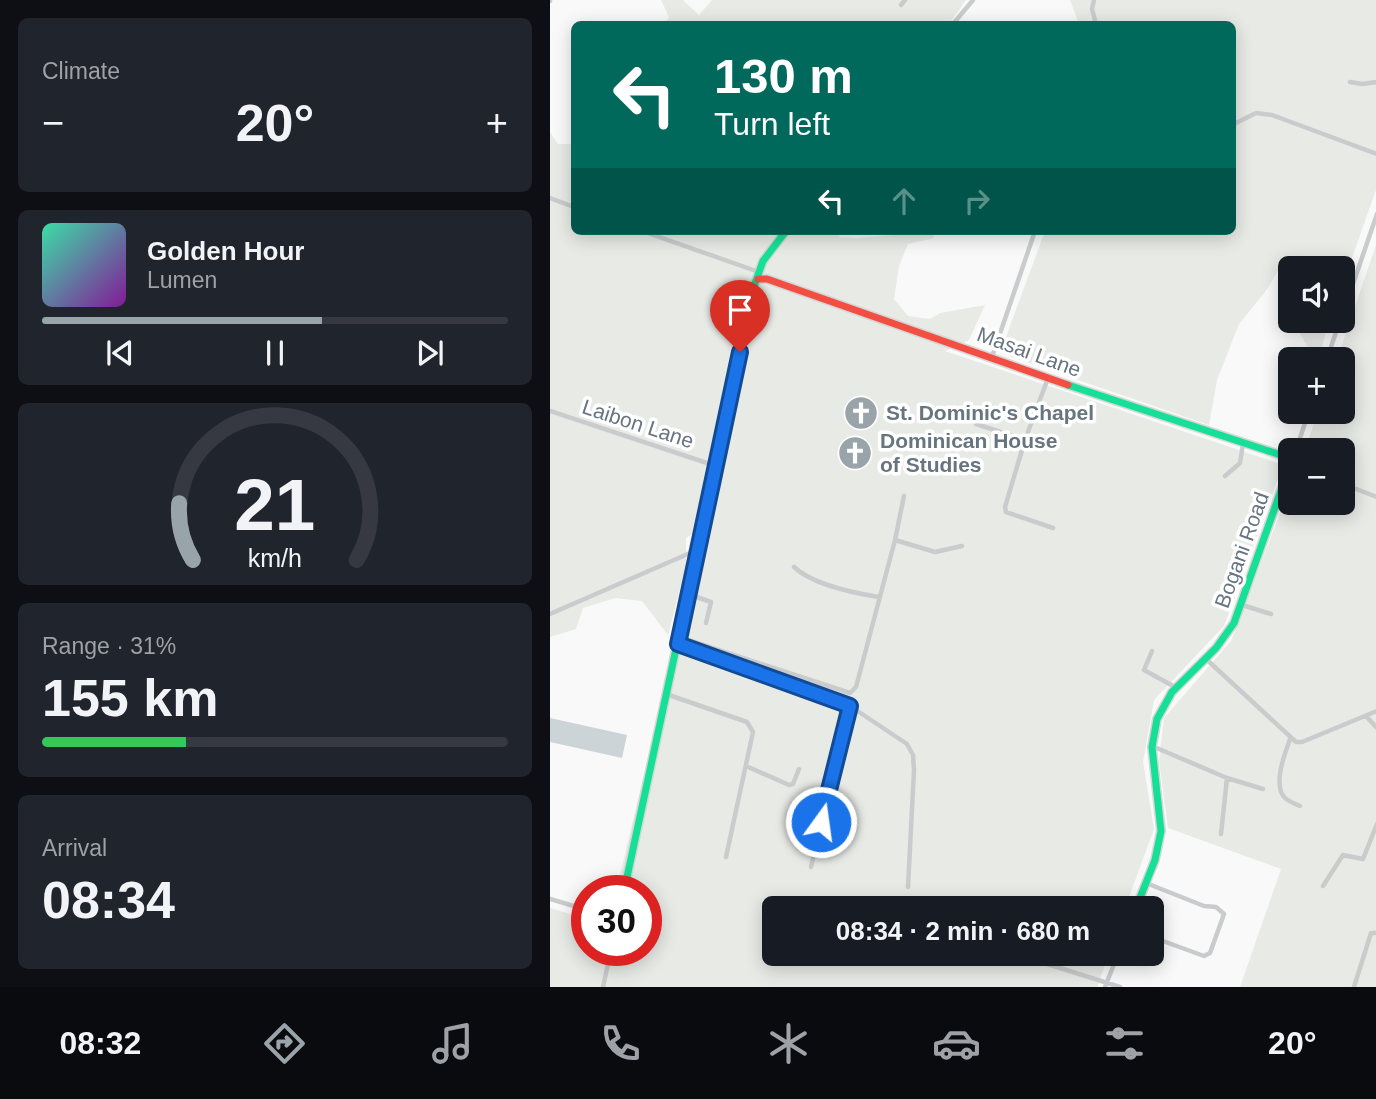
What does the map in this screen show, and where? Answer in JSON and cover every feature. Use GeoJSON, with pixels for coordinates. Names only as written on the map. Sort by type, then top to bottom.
{"type":"FeatureCollection","features":[{"type":"Feature","properties":{"kind":"street"},"geometry":{"type":"LineString","coordinates":[[956,21],[973,0]]}},
{"type":"Feature","properties":{"kind":"street"},"geometry":{"type":"LineString","coordinates":[[1094,0],[1092,9],[1095,21]]}},
{"type":"Feature","properties":{"kind":"street"},"geometry":{"type":"LineString","coordinates":[[1350,82],[1377,82]]}},
{"type":"Feature","properties":{"kind":"street"},"geometry":{"type":"LineString","coordinates":[[1236,123],[1261,113],[1377,154]]}},
{"type":"Feature","properties":{"kind":"street"},"geometry":{"type":"LineString","coordinates":[[550,198],[571,206]]}},
{"type":"Feature","properties":{"kind":"street"},"geometry":{"type":"LineString","coordinates":[[1355,278],[1377,214]]}},
{"type":"Feature","properties":{"kind":"street"},"geometry":{"type":"LineString","coordinates":[[652,235],[758,276]]}},
{"type":"Feature","properties":{"kind":"street"},"geometry":{"type":"LineString","coordinates":[[627,875],[754,286],[763,261],[783,235]]}},
{"type":"Feature","properties":{"kind":"street"},"geometry":{"type":"LineString","coordinates":[[992,357],[1034,235]]}},
{"type":"Feature","properties":{"kind":"street","name":"Masai Lane"},"geometry":{"type":"LineString","coordinates":[[758,276],[1048,378],[1278,454]]}},
{"type":"Feature","properties":{"kind":"street"},"geometry":{"type":"LineString","coordinates":[[1048,378],[1025,440],[1005,510],[1053,528]]}},
{"type":"Feature","properties":{"kind":"street","name":"Laibon Lane"},"geometry":{"type":"LineString","coordinates":[[550,411],[717,466]]}},
{"type":"Feature","properties":{"kind":"street"},"geometry":{"type":"LineString","coordinates":[[976,424],[1025,440]]}},
{"type":"Feature","properties":{"kind":"street"},"geometry":{"type":"LineString","coordinates":[[1225,476],[1240,463],[1243,444]]}},
{"type":"Feature","properties":{"kind":"street"},"geometry":{"type":"LineString","coordinates":[[1355,489],[1377,497]]}},
{"type":"Feature","properties":{"kind":"street"},"geometry":{"type":"LineString","coordinates":[[678,640],[850,693],[856,687],[904,496]]}},
{"type":"Feature","properties":{"kind":"street","name":"Bogani Road"},"geometry":{"type":"LineString","coordinates":[[1140,896],[1158,846],[1161,827],[1152,746],[1153,732],[1160,711],[1175,687],[1230,631],[1278,500]]}},
{"type":"Feature","properties":{"kind":"street"},"geometry":{"type":"LineString","coordinates":[[895,540],[935,552],[962,546]]}},
{"type":"Feature","properties":{"kind":"street"},"geometry":{"type":"LineString","coordinates":[[550,614],[697,550]]}},
{"type":"Feature","properties":{"kind":"street"},"geometry":{"type":"LineString","coordinates":[[794,567],[807,576],[852,593],[879,597]]}},
{"type":"Feature","properties":{"kind":"street"},"geometry":{"type":"LineString","coordinates":[[688,594],[710,602],[706,623]]}},
{"type":"Feature","properties":{"kind":"street"},"geometry":{"type":"LineString","coordinates":[[1242,604],[1271,614]]}},
{"type":"Feature","properties":{"kind":"street"},"geometry":{"type":"LineString","coordinates":[[678,640],[850,706],[903,740],[913,755],[908,887]]}},
{"type":"Feature","properties":{"kind":"street"},"geometry":{"type":"LineString","coordinates":[[1152,650],[1144,670],[1175,687]]}},
{"type":"Feature","properties":{"kind":"street"},"geometry":{"type":"LineString","coordinates":[[1205,658],[1290,739],[1301,742],[1377,711]]}},
{"type":"Feature","properties":{"kind":"street"},"geometry":{"type":"LineString","coordinates":[[665,694],[747,722],[753,732],[726,857]]}},
{"type":"Feature","properties":{"kind":"street"},"geometry":{"type":"LineString","coordinates":[[811,867],[850,706]]}},
{"type":"Feature","properties":{"kind":"street"},"geometry":{"type":"LineString","coordinates":[[1366,716],[1377,728]]}},
{"type":"Feature","properties":{"kind":"street"},"geometry":{"type":"LineString","coordinates":[[1290,739],[1283,762],[1281,785],[1285,797],[1300,806]]}},
{"type":"Feature","properties":{"kind":"street"},"geometry":{"type":"LineString","coordinates":[[1152,746],[1227,778],[1263,789]]}},
{"type":"Feature","properties":{"kind":"street"},"geometry":{"type":"LineString","coordinates":[[746,766],[789,785],[793,784],[799,769]]}},
{"type":"Feature","properties":{"kind":"street"},"geometry":{"type":"LineString","coordinates":[[1221,834],[1227,778]]}},
{"type":"Feature","properties":{"kind":"street"},"geometry":{"type":"LineString","coordinates":[[1323,887],[1343,855],[1363,859],[1377,824]]}},
{"type":"Feature","properties":{"kind":"street"},"geometry":{"type":"LineString","coordinates":[[1145,883],[1204,906],[1216,907],[1224,914],[1210,953],[1204,956],[1164,941]]}},
{"type":"Feature","properties":{"kind":"street"},"geometry":{"type":"LineString","coordinates":[[550,899],[571,905]]}},
{"type":"Feature","properties":{"kind":"street"},"geometry":{"type":"LineString","coordinates":[[1354,987],[1371,933],[1377,933]]}},
{"type":"Feature","properties":{"kind":"street"},"geometry":{"type":"LineString","coordinates":[[602,987],[607,966]]}},
{"type":"Feature","properties":{"kind":"street"},"geometry":{"type":"LineString","coordinates":[[1051,966],[1106,985],[1120,987]]}},
{"type":"Feature","properties":{"kind":"street"},"geometry":{"type":"LineString","coordinates":[[1106,985],[1113,966]]}},
{"type":"Feature","properties":{"kind":"shaded area"},"geometry":{"type":"Polygon","coordinates":[[[661,0],[683,0],[699,15],[712,0],[966,0],[951,21],[667,21],[669,17],[661,0]]]}},
{"type":"Feature","properties":{"kind":"shaded area"},"geometry":{"type":"Polygon","coordinates":[[[1070,0],[1376,0],[1376,190],[1353,256],[1278,256],[1278,271],[1239,324],[1217,380],[1209,425],[1000,353],[1044,235],[1236,235],[1236,21],[1078,21],[1070,0]]]}},
{"type":"Feature","properties":{"kind":"shaded area"},"geometry":{"type":"Polygon","coordinates":[[[550,132],[558,144],[571,144],[571,235],[839,235],[857,238],[933,235],[934,238],[908,244],[899,266],[894,299],[908,316],[930,319],[940,313],[985,305],[969,340],[945,351],[1278,463],[1278,479],[1224,626],[1154,700],[1143,762],[1154,829],[1129,896],[762,896],[762,966],[1105,966],[1097,987],[550,987],[550,908],[571,914],[571,966],[662,966],[662,875],[620,875],[704,526],[686,538],[686,566],[668,635],[642,601],[615,598],[583,608],[576,629],[550,637],[550,132]]]}},
{"type":"Feature","properties":{"kind":"shaded area"},"geometry":{"type":"Polygon","coordinates":[[[1376,245],[1376,987],[1240,987],[1281,869],[1168,828],[1159,760],[1164,718],[1231,641],[1279,515],[1355,515],[1355,438],[1309,438],[1314,424],[1355,424],[1355,347],[1341,347],[1346,333],[1355,333],[1355,306],[1376,245]]]}},
{"type":"Feature","properties":{"kind":"shaded area"},"geometry":{"type":"Polygon","coordinates":[[[1299,333],[1326,333],[1322,347],[1308,347],[1299,333]]]}},
{"type":"Feature","properties":{"kind":"shaded area"},"geometry":{"type":"Polygon","coordinates":[[[550,718],[627,735],[622,758],[550,742],[550,718]]]}},
{"type":"Feature","properties":{"kind":"traffic: fast"},"geometry":{"type":"LineString","coordinates":[[627,875],[754,286],[763,261],[783,235]]}},
{"type":"Feature","properties":{"kind":"traffic: fast"},"geometry":{"type":"LineString","coordinates":[[1068,385],[1278,454]]}},
{"type":"Feature","properties":{"kind":"traffic: fast"},"geometry":{"type":"LineString","coordinates":[[1141,896],[1155,860],[1161,831],[1152,747],[1157,719],[1172,692],[1216,648],[1234,623],[1278,499]]}},
{"type":"Feature","properties":{"kind":"traffic: jam"},"geometry":{"type":"LineString","coordinates":[[758,279],[767,279],[1068,385]]}},
{"type":"Feature","properties":{"kind":"place","name":"St. Dominic's Chapel"},"geometry":{"type":"Point","coordinates":[861,413]}},
{"type":"Feature","properties":{"kind":"place","name":"Dominican House of Studies"},"geometry":{"type":"Point","coordinates":[855,453]}},
{"type":"Feature","properties":{"kind":"route"},"geometry":{"type":"LineString","coordinates":[[740,352],[678,644],[850,706],[821,822]]}}]}
